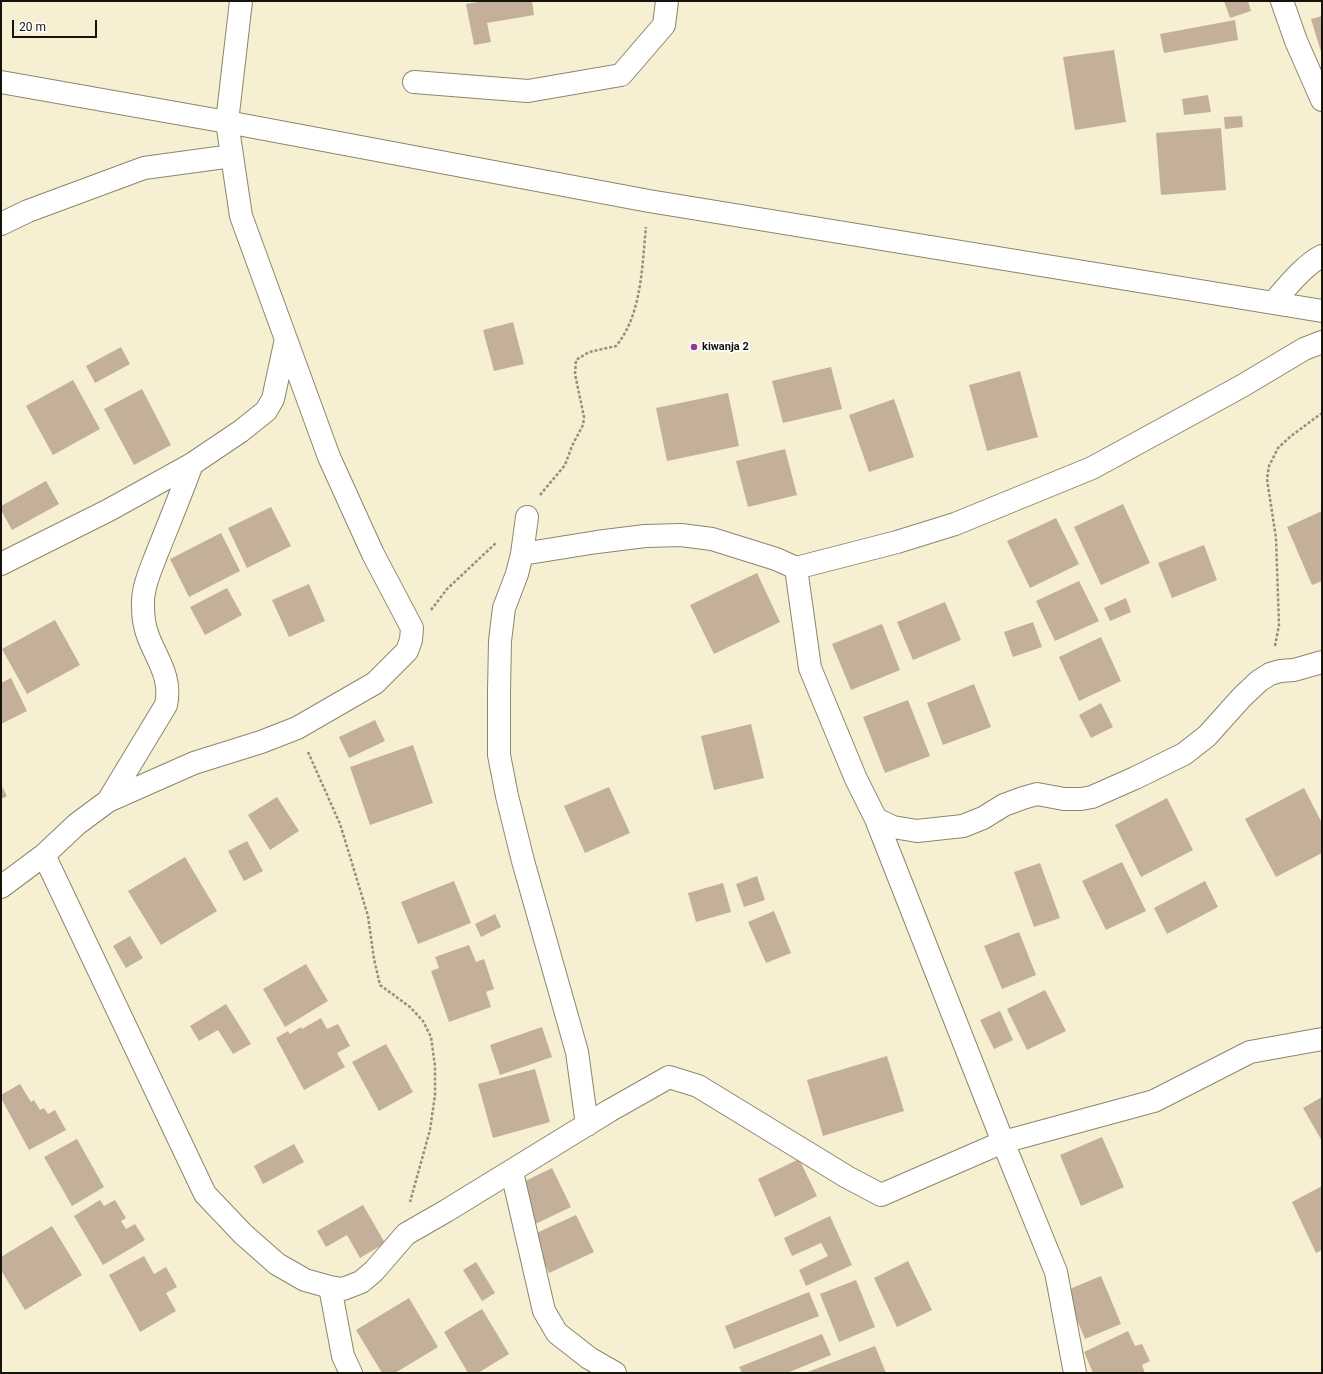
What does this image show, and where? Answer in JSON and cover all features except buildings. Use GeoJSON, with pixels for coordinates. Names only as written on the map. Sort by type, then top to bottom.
{"type":"FeatureCollection","features":[{"type":"Feature","properties":{"kind":"street"},"geometry":{"type":"LineString","coordinates":[[1,887],[44,855],[77,824],[108,802],[153,780],[194,763],[261,742],[297,728],[375,683],[407,652],[411,640],[412,628],[373,554],[329,456],[241,216],[227,122],[241,1]]}},
{"type":"Feature","properties":{"kind":"street"},"geometry":{"type":"LineString","coordinates":[[414,82],[528,91],[621,75],[664,25],[667,1]]}},
{"type":"Feature","properties":{"kind":"street"},"geometry":{"type":"LineString","coordinates":[[1282,1],[1296,42],[1322,100]]}},
{"type":"Feature","properties":{"kind":"street"},"geometry":{"type":"LineString","coordinates":[[1,82],[227,122],[649,201],[1322,311]]}},
{"type":"Feature","properties":{"kind":"street"},"geometry":{"type":"LineString","coordinates":[[1,224],[28,211],[144,168],[232,156]]}},
{"type":"Feature","properties":{"kind":"street"},"geometry":{"type":"LineString","coordinates":[[384,162],[876,238]]}},
{"type":"Feature","properties":{"kind":"street"},"geometry":{"type":"LineString","coordinates":[[1273,303],[1291,282],[1317,258],[1322,256]]}},
{"type":"Feature","properties":{"kind":"street"},"geometry":{"type":"LineString","coordinates":[[1,564],[109,510],[192,464],[241,431],[266,411],[273,399],[286,339]]}},
{"type":"Feature","properties":{"kind":"street"},"geometry":{"type":"LineString","coordinates":[[522,554],[645,536],[681,535],[712,539],[776,559],[796,568],[897,542],[955,524],[1092,468],[1242,386],[1304,349],[1322,342]]}},
{"type":"Feature","properties":{"kind":"street"},"geometry":{"type":"LineString","coordinates":[[108,802],[166,705],[168,695],[167,680],[148,636],[144,622],[142,604],[152,568],[192,464]]}},
{"type":"Feature","properties":{"kind":"street"},"geometry":{"type":"LineString","coordinates":[[527,517],[522,554],[517,574],[504,608],[500,641],[499,755],[507,796],[523,861],[577,1052],[588,1125]]}},
{"type":"Feature","properties":{"kind":"street"},"geometry":{"type":"LineString","coordinates":[[796,568],[810,668],[856,779],[876,819],[1003,1142],[1056,1272],[1076,1373]]}},
{"type":"Feature","properties":{"kind":"street"},"geometry":{"type":"LineString","coordinates":[[876,819],[893,827],[917,831],[946,828],[963,826],[983,818],[1004,805],[1037,794],[1064,799],[1081,799],[1092,796],[1135,778],[1184,754],[1207,736],[1252,687],[1270,674],[1280,670],[1299,669],[1322,662]]}},
{"type":"Feature","properties":{"kind":"street"},"geometry":{"type":"LineString","coordinates":[[44,855],[205,1194],[243,1234],[277,1264],[305,1280],[330,1288],[343,1289],[361,1282],[374,1271],[406,1234],[512,1172],[669,1076],[698,1086],[847,1177],[881,1196],[1003,1142],[1154,1101],[1250,1052],[1322,1039]]}},
{"type":"Feature","properties":{"kind":"street"},"geometry":{"type":"LineString","coordinates":[[512,1172],[544,1311],[558,1333],[589,1358],[615,1373]]}},
{"type":"Feature","properties":{"kind":"street"},"geometry":{"type":"LineString","coordinates":[[330,1288],[343,1356],[351,1373]]}},
{"type":"Feature","properties":{"kind":"path"},"geometry":{"type":"LineString","coordinates":[[412,628],[432,608],[447,589],[502,538],[534,511],[539,496],[565,465],[572,446],[583,425],[584,417],[575,374],[576,360],[589,352],[616,346],[633,313],[641,278],[649,201]]}},
{"type":"Feature","properties":{"kind":"path"},"geometry":{"type":"LineString","coordinates":[[1270,674],[1279,626],[1276,538],[1267,479],[1269,466],[1278,448],[1291,436],[1322,413]]}},
{"type":"Feature","properties":{"kind":"path"},"geometry":{"type":"LineString","coordinates":[[297,728],[340,824],[368,916],[374,959],[380,985],[410,1007],[423,1021],[431,1037],[435,1066],[435,1095],[430,1130],[407,1215],[406,1234]]}},
{"type":"Feature","properties":{"kind":"place","name":"kiwanja 2"},"geometry":{"type":"Point","coordinates":[694,347]}}]}
